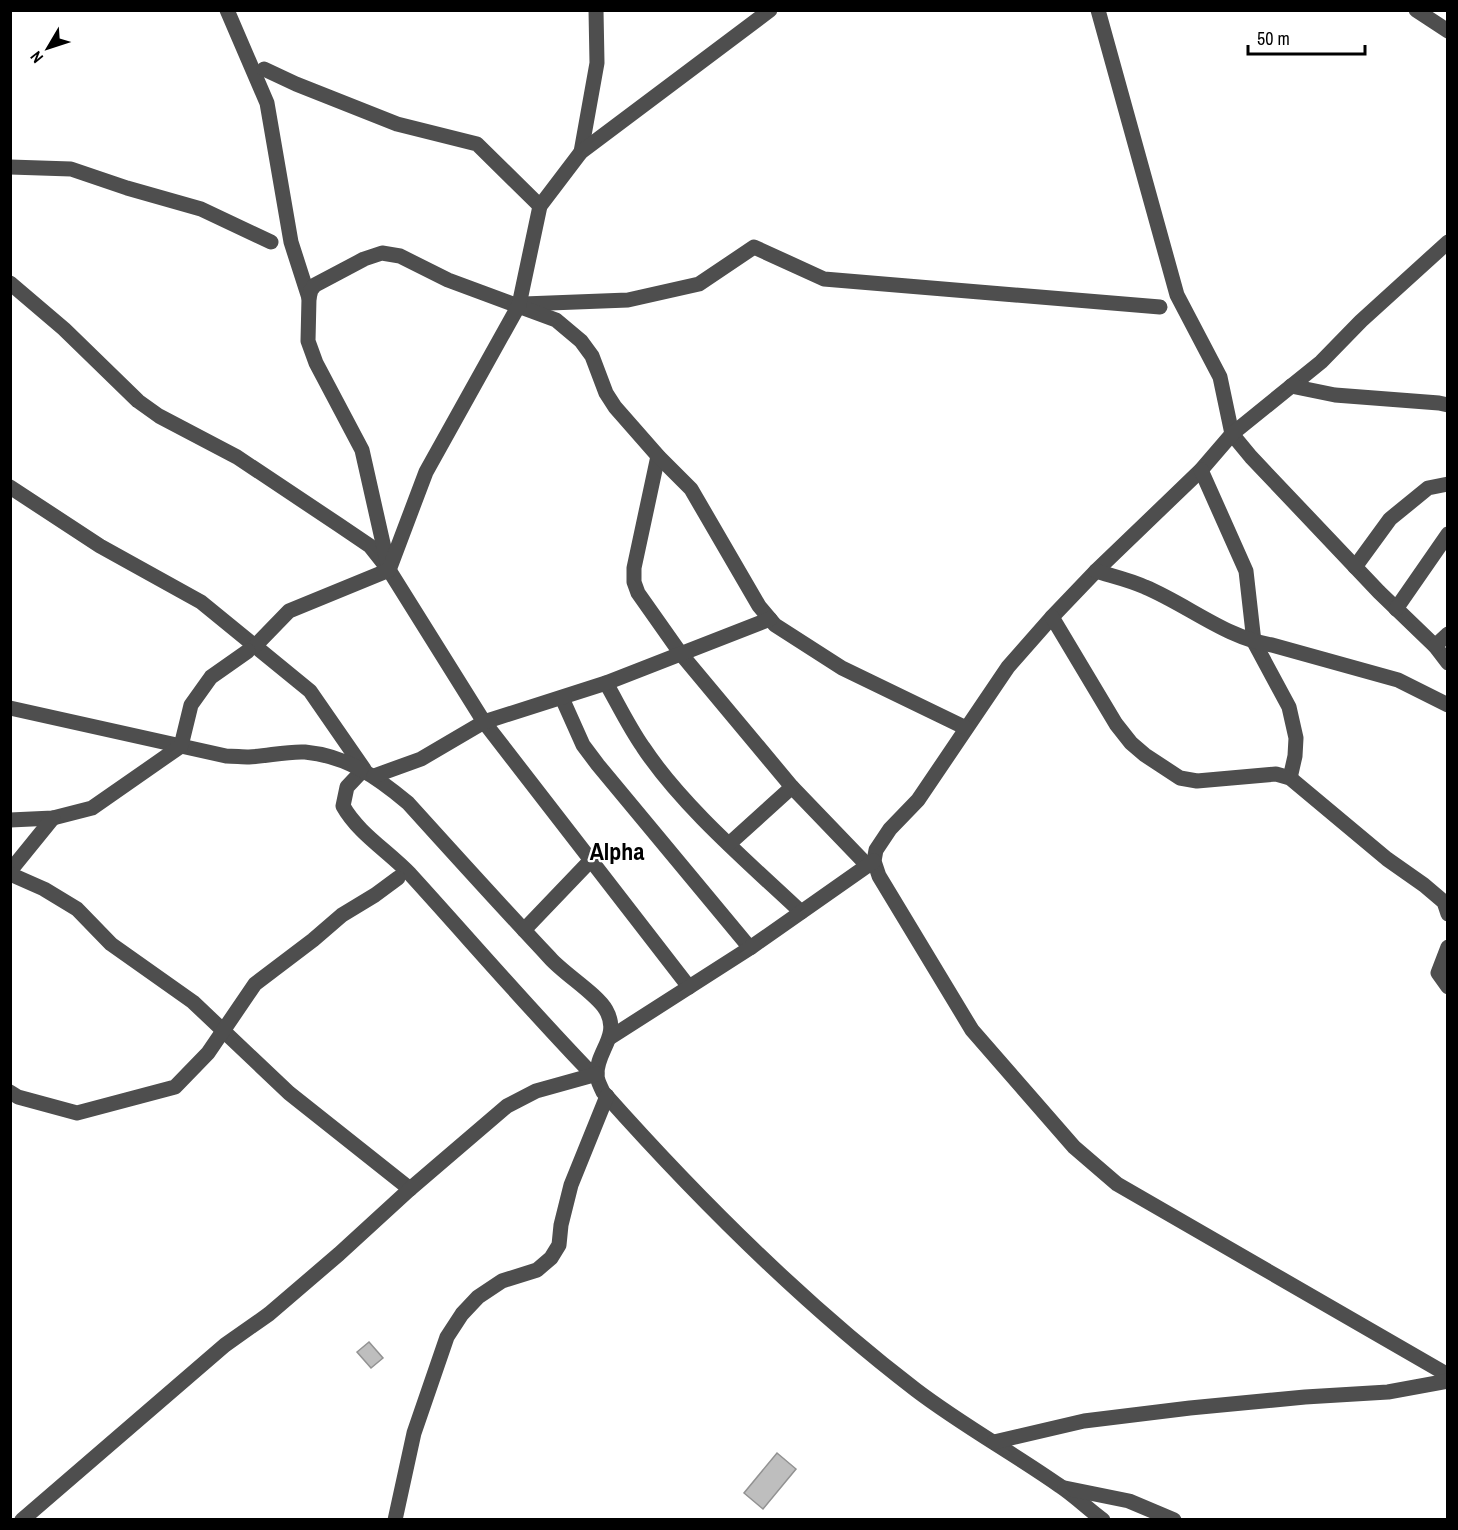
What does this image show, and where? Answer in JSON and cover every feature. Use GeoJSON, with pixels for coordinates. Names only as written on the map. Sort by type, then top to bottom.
{"type":"FeatureCollection","features":[{"type":"Feature","properties":{"kind":"street"},"geometry":{"type":"LineString","coordinates":[[227,10],[267,103],[291,242],[309,298]]}},
{"type":"Feature","properties":{"kind":"street"},"geometry":{"type":"LineString","coordinates":[[581,153],[597,63],[596,10]]}},
{"type":"Feature","properties":{"kind":"street"},"geometry":{"type":"LineString","coordinates":[[10,820],[52,818],[92,808],[181,746],[191,705],[210,676],[251,649],[289,611],[389,570],[426,472],[519,305],[540,206],[581,153],[770,10]]}},
{"type":"Feature","properties":{"kind":"street"},"geometry":{"type":"LineString","coordinates":[[1098,10],[1177,295],[1220,377],[1232,434],[1355,567],[1435,646],[1448,663]]}},
{"type":"Feature","properties":{"kind":"street"},"geometry":{"type":"LineString","coordinates":[[1416,10],[1448,31]]}},
{"type":"Feature","properties":{"kind":"street"},"geometry":{"type":"LineString","coordinates":[[264,69],[397,124],[477,144],[540,206]]}},
{"type":"Feature","properties":{"kind":"street"},"geometry":{"type":"LineString","coordinates":[[10,167],[71,169],[201,209],[271,242]]}},
{"type":"Feature","properties":{"kind":"street"},"geometry":{"type":"LineString","coordinates":[[595,1075],[602,1053],[611,1037],[750,948],[871,863],[876,850],[890,829],[918,800],[1008,667],[1052,617],[1096,571],[1201,470],[1232,434],[1321,362],[1361,321],[1448,242]]}},
{"type":"Feature","properties":{"kind":"street"},"geometry":{"type":"LineString","coordinates":[[519,305],[628,300],[699,284],[754,247],[824,279],[1160,307]]}},
{"type":"Feature","properties":{"kind":"street"},"geometry":{"type":"LineString","coordinates":[[389,570],[362,450],[316,363],[308,341],[309,298],[315,285],[364,259],[381,254],[400,256],[448,280],[556,320],[581,341],[592,356],[606,393],[615,407],[691,489],[759,606],[775,625],[842,668],[966,728]]}},
{"type":"Feature","properties":{"kind":"street"},"geometry":{"type":"LineString","coordinates":[[10,283],[64,329],[138,401],[159,416],[237,457],[370,546],[389,570],[484,722],[688,987]]}},
{"type":"Feature","properties":{"kind":"street"},"geometry":{"type":"LineString","coordinates":[[1291,386],[1335,395],[1439,402],[1448,405]]}},
{"type":"Feature","properties":{"kind":"street"},"geometry":{"type":"LineString","coordinates":[[658,456],[634,568],[634,582],[638,593],[681,654],[792,787],[871,863],[972,1030],[1074,1147],[1117,1184],[1448,1375]]}},
{"type":"Feature","properties":{"kind":"street"},"geometry":{"type":"LineString","coordinates":[[1201,470],[1246,571],[1254,642],[1289,707],[1296,738],[1290,778]]}},
{"type":"Feature","properties":{"kind":"street"},"geometry":{"type":"LineString","coordinates":[[1355,567],[1390,519],[1428,488],[1448,484]]}},
{"type":"Feature","properties":{"kind":"street"},"geometry":{"type":"LineString","coordinates":[[10,487],[100,546],[201,602],[251,649],[310,692],[369,772],[408,803],[568,976],[607,1011],[611,1037]]}},
{"type":"Feature","properties":{"kind":"street"},"geometry":{"type":"LineString","coordinates":[[1396,609],[1448,534]]}},
{"type":"Feature","properties":{"kind":"street"},"geometry":{"type":"LineString","coordinates":[[1096,571],[1144,586],[1228,631],[1254,642],[1398,680],[1448,705]]}},
{"type":"Feature","properties":{"kind":"street"},"geometry":{"type":"LineString","coordinates":[[1052,617],[1116,724],[1131,743],[1146,755],[1180,778],[1197,782],[1276,774],[1290,778],[1387,859],[1446,904]]}},
{"type":"Feature","properties":{"kind":"street"},"geometry":{"type":"LineString","coordinates":[[770,619],[606,683],[484,722],[421,759],[369,772],[347,787],[343,806],[350,819],[394,858],[555,1037],[595,1075],[607,1096],[644,1139],[772,1268],[917,1390],[1062,1487],[1103,1520]]}},
{"type":"Feature","properties":{"kind":"street"},"geometry":{"type":"LineString","coordinates":[[1435,646],[1448,634]]}},
{"type":"Feature","properties":{"kind":"street"},"geometry":{"type":"LineString","coordinates":[[606,683],[643,747],[680,793],[729,844],[801,912]]}},
{"type":"Feature","properties":{"kind":"street"},"geometry":{"type":"LineString","coordinates":[[562,698],[583,744],[598,765],[750,948]]}},
{"type":"Feature","properties":{"kind":"street"},"geometry":{"type":"LineString","coordinates":[[10,708],[226,756],[248,757],[304,752],[336,758],[369,772]]}},
{"type":"Feature","properties":{"kind":"street"},"geometry":{"type":"LineString","coordinates":[[729,844],[792,787]]}},
{"type":"Feature","properties":{"kind":"street"},"geometry":{"type":"LineString","coordinates":[[52,818],[10,872],[45,889],[77,909],[111,944],[192,1002],[289,1093],[410,1189]]}},
{"type":"Feature","properties":{"kind":"street"},"geometry":{"type":"LineString","coordinates":[[524,930],[591,860]]}},
{"type":"Feature","properties":{"kind":"street"},"geometry":{"type":"LineString","coordinates":[[10,1092],[18,1098],[77,1113],[176,1087],[208,1053],[255,984],[342,915],[375,896],[398,878]]}},
{"type":"Feature","properties":{"kind":"street"},"geometry":{"type":"LineString","coordinates":[[1448,947],[1438,973],[1448,987]]}},
{"type":"Feature","properties":{"kind":"street"},"geometry":{"type":"LineString","coordinates":[[22,1520],[225,1345],[268,1314],[339,1254],[410,1189],[507,1106],[536,1091],[595,1075]]}},
{"type":"Feature","properties":{"kind":"street"},"geometry":{"type":"LineString","coordinates":[[395,1520],[414,1433],[447,1337],[462,1314],[478,1297],[502,1281],[537,1270],[551,1258],[559,1245],[561,1225],[571,1185],[607,1096]]}},
{"type":"Feature","properties":{"kind":"street"},"geometry":{"type":"LineString","coordinates":[[994,1442],[1084,1421],[1236,1403],[1388,1392],[1448,1381]]}},
{"type":"Feature","properties":{"kind":"street"},"geometry":{"type":"LineString","coordinates":[[1062,1487],[1129,1501],[1174,1520]]}},
{"type":"Feature","properties":{"kind":"building"},"geometry":{"type":"Polygon","coordinates":[[[369,1342],[383,1358],[371,1368],[357,1352],[369,1342]]]}},
{"type":"Feature","properties":{"kind":"building"},"geometry":{"type":"Polygon","coordinates":[[[777,1453],[796,1469],[763,1509],[744,1493],[777,1453]]]}},
{"type":"Feature","properties":{"kind":"district","name":"Alpha"},"geometry":{"type":"Point","coordinates":[617,852]}}]}
